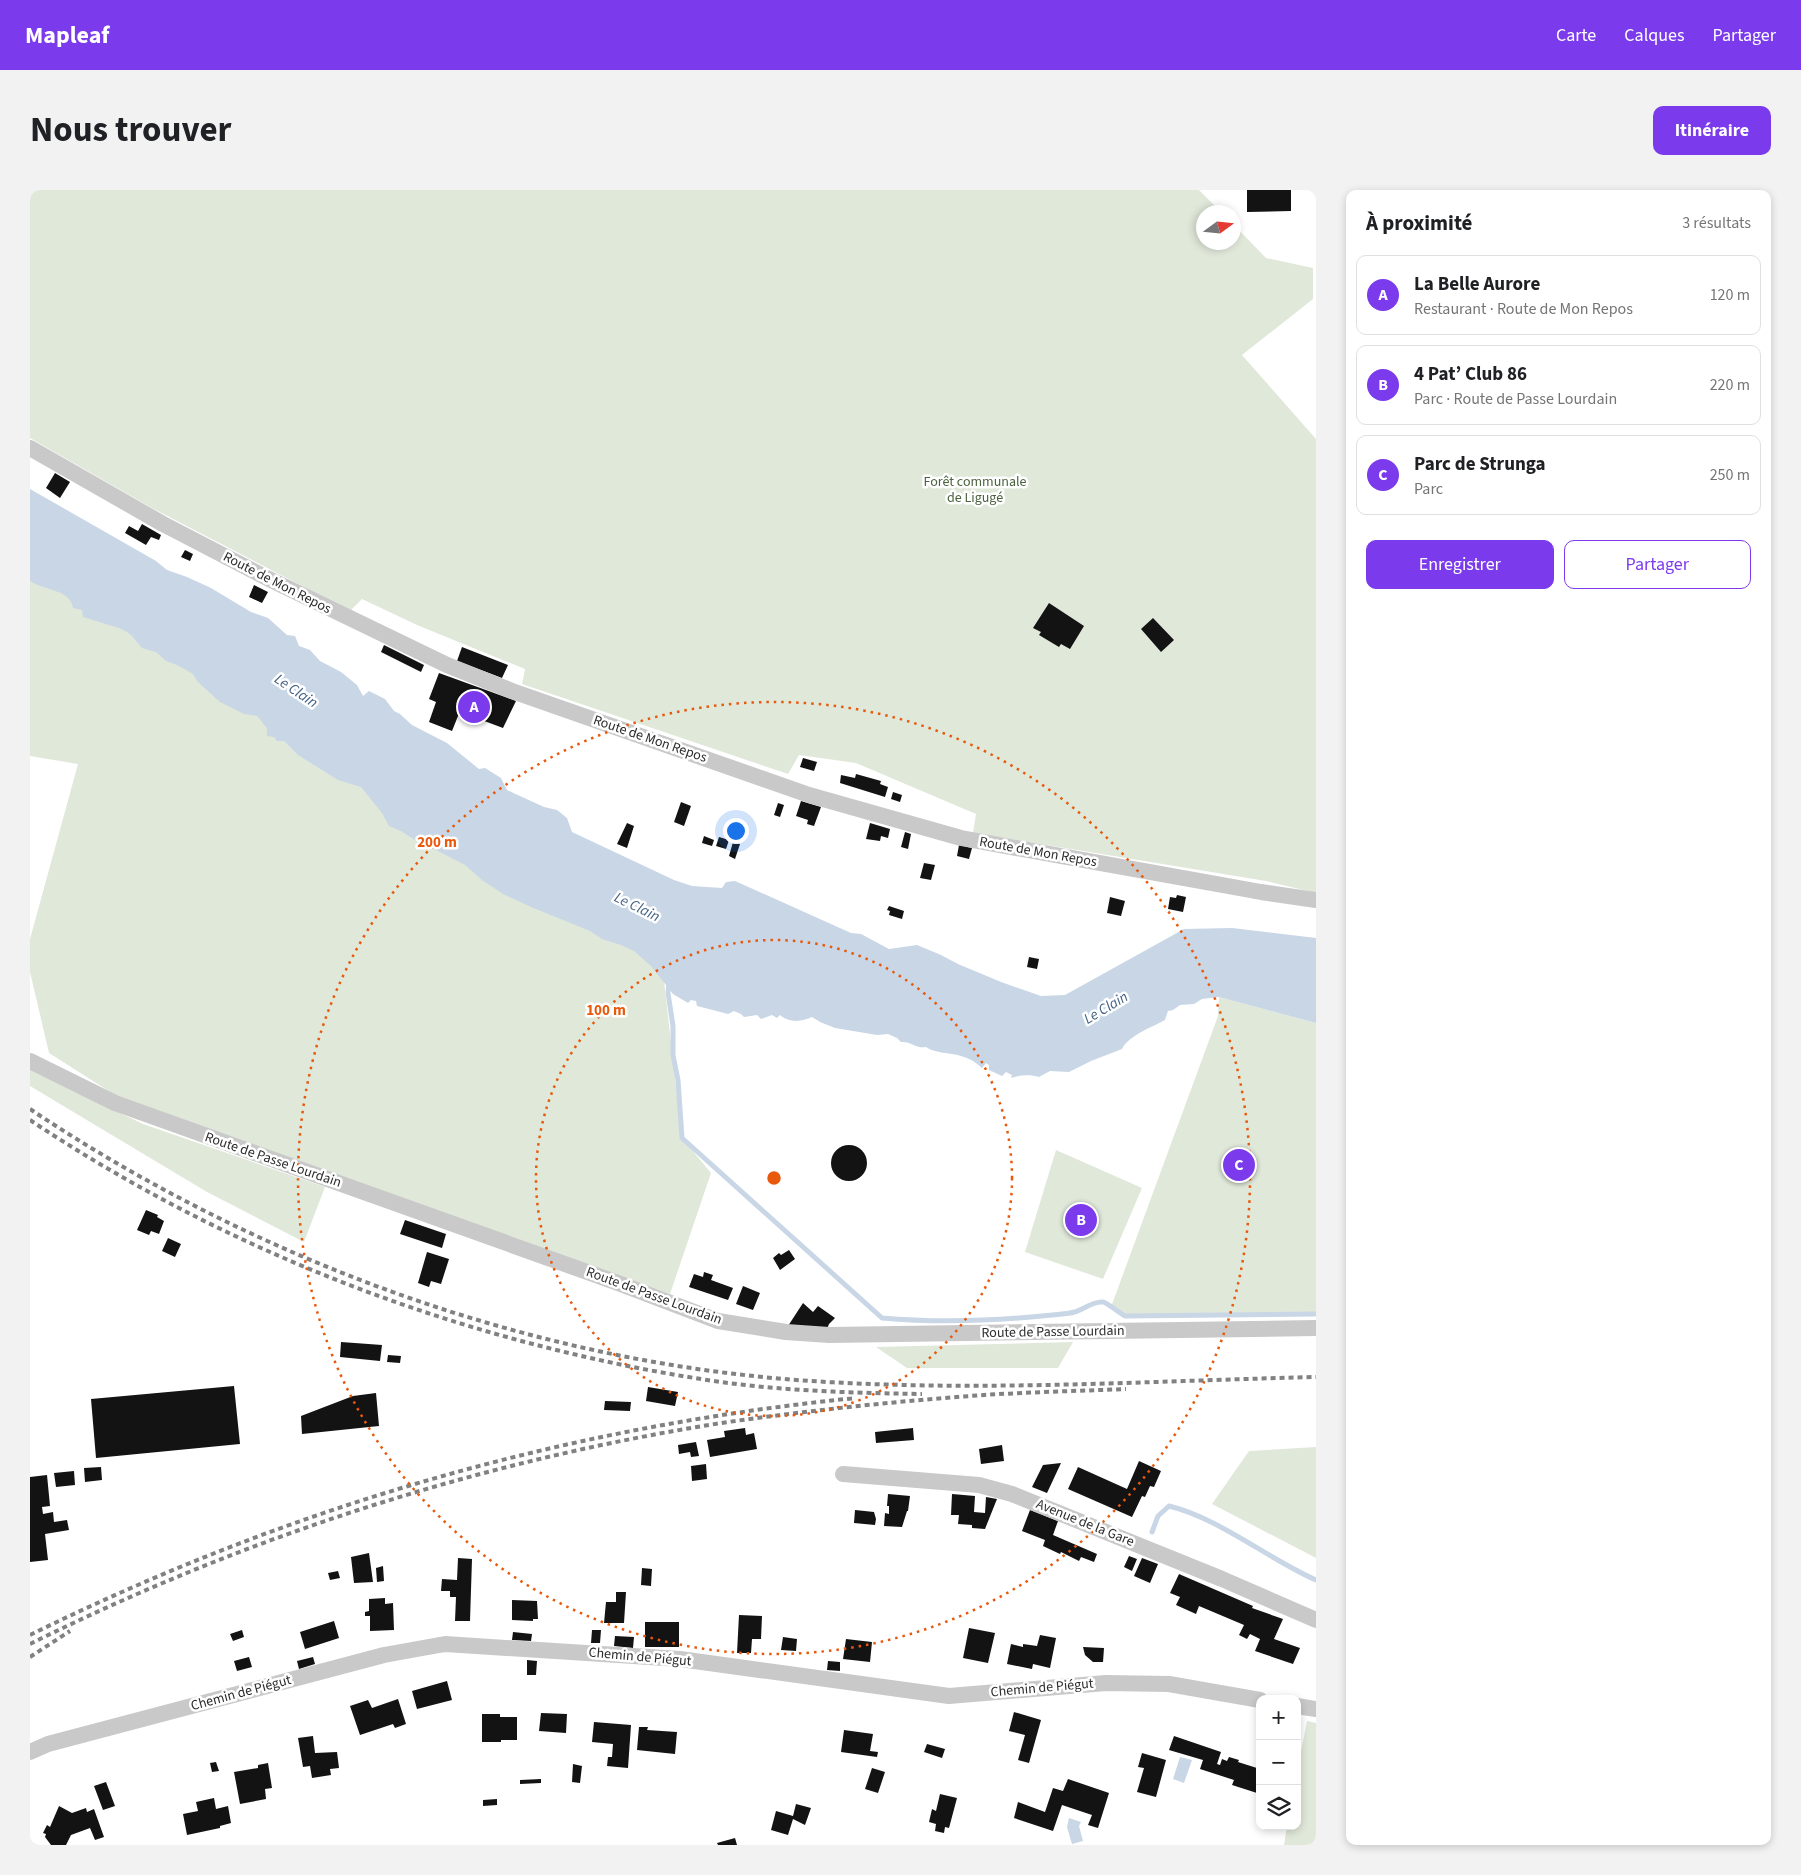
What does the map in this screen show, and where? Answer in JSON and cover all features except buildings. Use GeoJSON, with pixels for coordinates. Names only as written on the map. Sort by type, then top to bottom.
{"type":"FeatureCollection","features":[{"type":"Feature","properties":{"kind":"street","name":"Route de Mon Repos"},"geometry":{"type":"LineString","coordinates":[[30,448],[163,524],[258,573],[447,665],[512,691],[809,795],[961,838],[1261,892],[1316,900]]}},
{"type":"Feature","properties":{"kind":"street","name":"Route de Passe Lourdain"},"geometry":{"type":"LineString","coordinates":[[30,1060],[116,1104],[718,1320],[786,1332],[829,1335],[1316,1328]]}},
{"type":"Feature","properties":{"kind":"street","name":"Avenue de la Gare"},"geometry":{"type":"LineString","coordinates":[[842,1474],[979,1485],[1012,1494],[1316,1620]]}},
{"type":"Feature","properties":{"kind":"street","name":"Chemin de Piégut"},"geometry":{"type":"LineString","coordinates":[[30,1752],[48,1744],[384,1655],[445,1644],[680,1659],[949,1696],[1106,1683],[1169,1684],[1256,1699]]}},
{"type":"Feature","properties":{"kind":"street"},"geometry":{"type":"LineString","coordinates":[[1301,1707],[1316,1709]]}},
{"type":"Feature","properties":{"kind":"green space","name":"Forêt communale de Ligugé"},"geometry":{"type":"Polygon","coordinates":[[[30,190],[1199,190],[1214,205],[1196,205],[1196,250],[1241,250],[1241,232],[1266,258],[1313,268],[1313,299],[1242,355],[1316,439],[1316,893],[1266,881],[973,833],[976,814],[856,763],[799,755],[788,774],[522,684],[525,669],[417,625],[362,599],[350,611],[152,508],[30,438],[30,190]]]}},
{"type":"Feature","properties":{"kind":"green space"},"geometry":{"type":"Polygon","coordinates":[[[30,559],[661,933],[664,981],[682,1138],[711,1173],[670,1294],[115,1095],[49,1053],[30,972],[30,939],[78,764],[30,756],[30,559]]]}},
{"type":"Feature","properties":{"kind":"green space"},"geometry":{"type":"Polygon","coordinates":[[[1219,997],[1316,1023],[1316,1313],[1125,1316],[1111,1307],[1218,1016],[1219,997]]]}},
{"type":"Feature","properties":{"kind":"green space"},"geometry":{"type":"Polygon","coordinates":[[[30,1069],[143,1124],[325,1187],[304,1242],[207,1192],[30,1086],[30,1069]]]}},
{"type":"Feature","properties":{"kind":"green space"},"geometry":{"type":"Polygon","coordinates":[[[1056,1150],[1142,1188],[1103,1279],[1025,1252],[1056,1150]]]}},
{"type":"Feature","properties":{"kind":"green space"},"geometry":{"type":"Polygon","coordinates":[[[1073,1342],[1058,1368],[907,1368],[876,1347],[1073,1342]]]}},
{"type":"Feature","properties":{"kind":"green space"},"geometry":{"type":"Polygon","coordinates":[[[1316,1447],[1316,1558],[1212,1504],[1249,1451],[1316,1447]]]}},
{"type":"Feature","properties":{"kind":"green space"},"geometry":{"type":"Polygon","coordinates":[[[1307,1721],[1316,1723],[1316,1845],[1284,1845],[1286,1830],[1301,1830],[1301,1752],[1307,1721]]]}},
{"type":"Feature","properties":{"kind":"water","name":"Le Clain"},"geometry":{"type":"Polygon","coordinates":[[[30,489],[156,561],[167,570],[211,588],[251,612],[268,618],[287,635],[295,636],[299,646],[310,650],[320,661],[341,672],[357,685],[363,696],[369,691],[385,699],[394,711],[412,725],[447,743],[479,769],[485,768],[501,778],[507,790],[544,807],[557,810],[567,818],[572,832],[674,880],[692,886],[722,888],[726,882],[735,881],[851,933],[861,934],[889,949],[917,945],[1001,982],[1041,996],[1065,995],[1184,929],[1232,928],[1316,938],[1316,1023],[1219,997],[1202,999],[1194,1004],[1180,1005],[1168,1011],[1165,1020],[1129,1040],[1122,1049],[1069,1072],[1050,1071],[1039,1077],[1025,1075],[1011,1078],[1012,1075],[1006,1072],[1002,1076],[989,1070],[989,1065],[986,1063],[982,1068],[967,1058],[901,1042],[888,1034],[877,1035],[835,1028],[812,1017],[796,1021],[780,1015],[777,1018],[772,1015],[761,1019],[757,1015],[744,1017],[734,1011],[728,1014],[697,1006],[696,1001],[691,1000],[688,1003],[673,994],[651,966],[634,951],[602,939],[590,931],[503,894],[482,880],[465,865],[389,826],[382,813],[361,787],[338,780],[298,755],[284,741],[277,741],[274,737],[267,736],[267,728],[257,716],[244,714],[220,702],[198,682],[193,674],[166,661],[156,652],[142,648],[127,632],[83,617],[82,610],[73,608],[67,597],[30,581],[30,489]]]}},
{"type":"Feature","properties":{"kind":"water"},"geometry":{"type":"Polygon","coordinates":[[[1180,1757],[1192,1760],[1184,1783],[1173,1779],[1180,1757]]]}},
{"type":"Feature","properties":{"kind":"water"},"geometry":{"type":"Polygon","coordinates":[[[1069,1818],[1081,1822],[1079,1826],[1083,1841],[1072,1844],[1067,1827],[1069,1818]]]}},
{"type":"Feature","properties":{"kind":"waterway"},"geometry":{"type":"LineString","coordinates":[[669,982],[668,993],[673,1026],[673,1055],[678,1080],[682,1138],[882,1318],[946,1321],[1010,1319],[1072,1313],[1099,1302],[1105,1303],[1125,1316],[1316,1314]]}},
{"type":"Feature","properties":{"kind":"waterway"},"geometry":{"type":"LineString","coordinates":[[1152,1532],[1158,1516],[1169,1506],[1188,1512],[1225,1529],[1316,1580]]}},
{"type":"Feature","properties":{"kind":"railway"},"geometry":{"type":"LineString","coordinates":[[30,1109],[118,1164],[210,1214],[305,1258],[403,1296],[503,1327],[605,1352],[708,1370],[811,1381],[874,1384],[937,1386],[1064,1385],[1316,1377]]}},
{"type":"Feature","properties":{"kind":"railway"},"geometry":{"type":"LineString","coordinates":[[30,1120],[108,1169],[189,1213],[272,1253],[357,1288],[445,1318],[533,1344],[623,1365],[714,1381],[792,1389],[922,1394]]}},
{"type":"Feature","properties":{"kind":"railway"},"geometry":{"type":"LineString","coordinates":[[30,1644],[113,1605],[198,1569],[284,1536],[371,1506],[459,1480],[548,1457],[728,1422],[824,1410],[984,1395],[1126,1389]]}},
{"type":"Feature","properties":{"kind":"railway"},"geometry":{"type":"LineString","coordinates":[[30,1635],[129,1589],[229,1548],[330,1511],[432,1479],[536,1452],[641,1429],[748,1411],[856,1398]]}},
{"type":"Feature","properties":{"kind":"railway"},"geometry":{"type":"LineString","coordinates":[[30,1657],[70,1631]]}},
{"type":"Feature","properties":{"kind":"place","name":"La Belle Aurore"},"geometry":{"type":"Point","coordinates":[474,707]}},
{"type":"Feature","properties":{"kind":"place","name":"Parc de Strunga"},"geometry":{"type":"Point","coordinates":[1239,1165]}},
{"type":"Feature","properties":{"kind":"place","name":"4 Pat’ Club 86"},"geometry":{"type":"Point","coordinates":[1081,1220]}}]}
